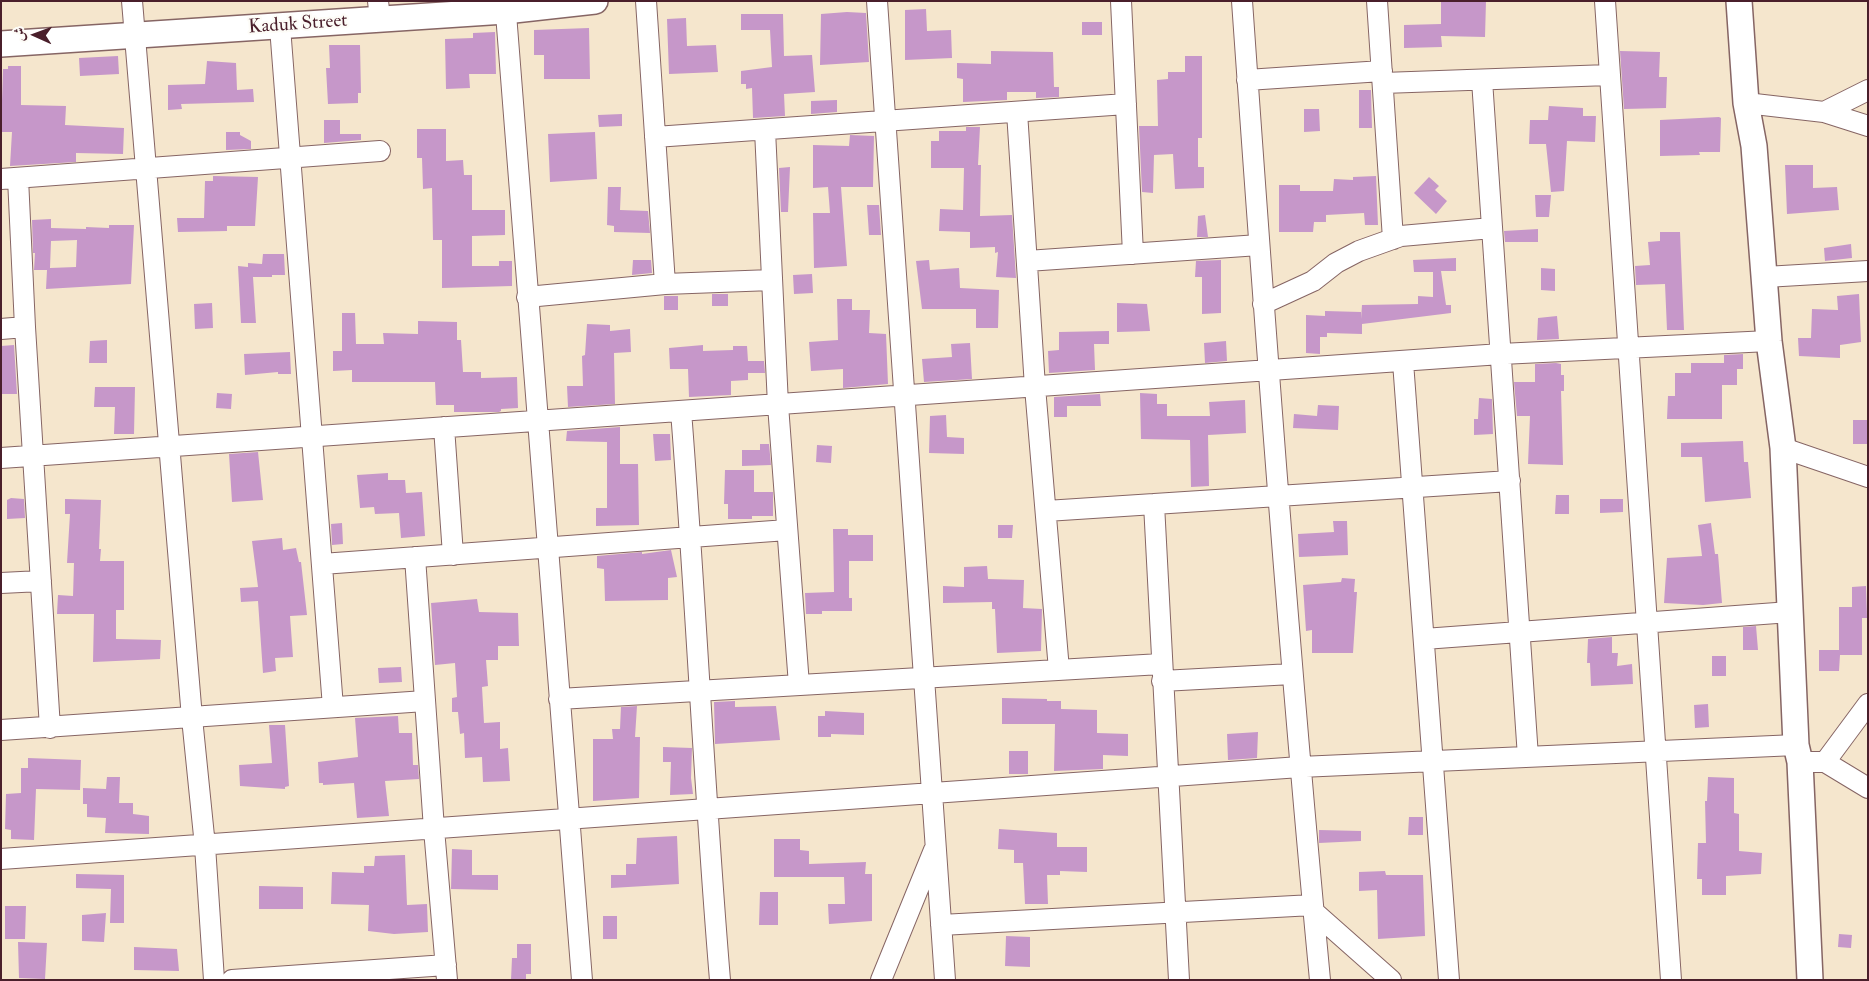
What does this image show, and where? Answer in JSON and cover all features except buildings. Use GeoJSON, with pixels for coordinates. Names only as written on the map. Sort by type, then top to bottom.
{"type":"FeatureCollection","features":[{"type":"Feature","properties":{"kind":"street"},"geometry":{"type":"LineString","coordinates":[[132,1],[145,168],[171,446],[192,718],[205,846],[214,980]]}},
{"type":"Feature","properties":{"kind":"street","name":"Kaduk Street"},"geometry":{"type":"LineString","coordinates":[[1,44],[134,34],[280,27],[379,10],[595,1]]}},
{"type":"Feature","properties":{"kind":"street"},"geometry":{"type":"LineString","coordinates":[[646,1],[666,284]]}},
{"type":"Feature","properties":{"kind":"street"},"geometry":{"type":"LineString","coordinates":[[877,1],[945,980]]}},
{"type":"Feature","properties":{"kind":"street"},"geometry":{"type":"LineString","coordinates":[[1121,1],[1133,254]]}},
{"type":"Feature","properties":{"kind":"street"},"geometry":{"type":"LineString","coordinates":[[1242,1],[1263,304],[1292,674],[1320,980]]}},
{"type":"Feature","properties":{"kind":"street"},"geometry":{"type":"LineString","coordinates":[[1377,1],[1393,239]]}},
{"type":"Feature","properties":{"kind":"street"},"geometry":{"type":"LineString","coordinates":[[1605,1],[1646,623],[1672,980]]}},
{"type":"Feature","properties":{"kind":"street"},"geometry":{"type":"LineString","coordinates":[[1739,1],[1746,102],[1754,146],[1769,341],[1783,448],[1810,980]]}},
{"type":"Feature","properties":{"kind":"street"},"geometry":{"type":"LineString","coordinates":[[505,6],[536,421],[582,980]]}},
{"type":"Feature","properties":{"kind":"street"},"geometry":{"type":"LineString","coordinates":[[280,27],[333,707]]}},
{"type":"Feature","properties":{"kind":"street"},"geometry":{"type":"LineString","coordinates":[[1248,80],[1382,77],[1482,80],[1609,75]]}},
{"type":"Feature","properties":{"kind":"street"},"geometry":{"type":"LineString","coordinates":[[1482,80],[1528,757]]}},
{"type":"Feature","properties":{"kind":"street"},"geometry":{"type":"LineString","coordinates":[[1824,112],[1868,90]]}},
{"type":"Feature","properties":{"kind":"street"},"geometry":{"type":"LineString","coordinates":[[1746,102],[1824,112],[1868,126]]}},
{"type":"Feature","properties":{"kind":"street"},"geometry":{"type":"LineString","coordinates":[[655,137],[1126,104]]}},
{"type":"Feature","properties":{"kind":"street"},"geometry":{"type":"LineString","coordinates":[[1017,112],[1035,387],[1059,670]]}},
{"type":"Feature","properties":{"kind":"street"},"geometry":{"type":"LineString","coordinates":[[765,130],[778,405],[799,685]]}},
{"type":"Feature","properties":{"kind":"street"},"geometry":{"type":"LineString","coordinates":[[50,728],[25,327],[10,179],[380,152]]}},
{"type":"Feature","properties":{"kind":"street"},"geometry":{"type":"LineString","coordinates":[[1263,304],[1313,282],[1336,263],[1359,251],[1393,239],[1410,235],[1492,228]]}},
{"type":"Feature","properties":{"kind":"street"},"geometry":{"type":"LineString","coordinates":[[1027,261],[1259,245]]}},
{"type":"Feature","properties":{"kind":"street"},"geometry":{"type":"LineString","coordinates":[[1765,277],[1868,271]]}},
{"type":"Feature","properties":{"kind":"street"},"geometry":{"type":"LineString","coordinates":[[527,296],[666,284],[772,280]]}},
{"type":"Feature","properties":{"kind":"street"},"geometry":{"type":"LineString","coordinates":[[1,329],[25,327]]}},
{"type":"Feature","properties":{"kind":"street"},"geometry":{"type":"LineString","coordinates":[[1,458],[1501,354],[1769,341]]}},
{"type":"Feature","properties":{"kind":"street"},"geometry":{"type":"LineString","coordinates":[[1404,362],[1449,980]]}},
{"type":"Feature","properties":{"kind":"street"},"geometry":{"type":"LineString","coordinates":[[681,411],[691,537],[706,810],[720,980]]}},
{"type":"Feature","properties":{"kind":"street"},"geometry":{"type":"LineString","coordinates":[[444,427],[453,555]]}},
{"type":"Feature","properties":{"kind":"street"},"geometry":{"type":"LineString","coordinates":[[1783,448],[1813,460],[1867,476]]}},
{"type":"Feature","properties":{"kind":"street"},"geometry":{"type":"LineString","coordinates":[[1046,510],[1510,481]]}},
{"type":"Feature","properties":{"kind":"street"},"geometry":{"type":"LineString","coordinates":[[1154,504],[1161,673],[1178,980]]}},
{"type":"Feature","properties":{"kind":"street"},"geometry":{"type":"LineString","coordinates":[[322,564],[787,530]]}},
{"type":"Feature","properties":{"kind":"street"},"geometry":{"type":"LineString","coordinates":[[232,980],[447,973],[434,829],[414,557]]}},
{"type":"Feature","properties":{"kind":"street"},"geometry":{"type":"LineString","coordinates":[[1,583],[41,581]]}},
{"type":"Feature","properties":{"kind":"street"},"geometry":{"type":"LineString","coordinates":[[1424,640],[1790,612]]}},
{"type":"Feature","properties":{"kind":"street"},"geometry":{"type":"LineString","coordinates":[[559,700],[1059,670],[1292,674]]}},
{"type":"Feature","properties":{"kind":"street"},"geometry":{"type":"LineString","coordinates":[[1,730],[425,701]]}},
{"type":"Feature","properties":{"kind":"street"},"geometry":{"type":"LineString","coordinates":[[1825,762],[1868,704]]}},
{"type":"Feature","properties":{"kind":"street"},"geometry":{"type":"LineString","coordinates":[[1,859],[1300,767],[1655,751],[1798,753],[1825,762],[1868,788]]}},
{"type":"Feature","properties":{"kind":"street"},"geometry":{"type":"LineString","coordinates":[[880,980],[936,846]]}},
{"type":"Feature","properties":{"kind":"street"},"geometry":{"type":"LineString","coordinates":[[941,925],[1175,912],[1313,908],[1391,980]]}}]}
